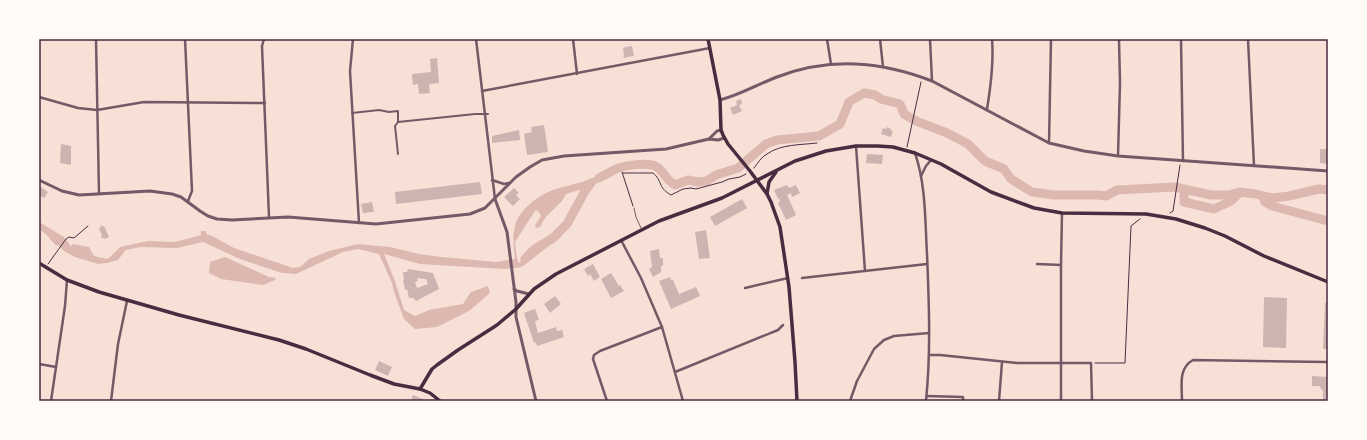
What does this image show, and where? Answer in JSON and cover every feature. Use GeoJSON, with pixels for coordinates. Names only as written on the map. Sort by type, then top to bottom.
{"type":"FeatureCollection","features":[{"type":"Feature","properties":{"kind":"main road"},"geometry":{"type":"LineString","coordinates":[[708,39],[720,100],[721,130],[724,138],[767,194],[780,227],[788,277],[797,401]]}},
{"type":"Feature","properties":{"kind":"main road"},"geometry":{"type":"LineString","coordinates":[[420,389],[437,365],[497,325],[516,309],[539,285],[556,274],[641,230],[673,216],[722,198],[777,170],[812,155],[856,146],[878,146],[906,150],[915,153],[932,160],[991,192],[1034,208],[1062,213],[1146,214],[1169,217],[1204,228],[1224,236],[1264,256],[1328,280]]}},
{"type":"Feature","properties":{"kind":"main road"},"geometry":{"type":"LineString","coordinates":[[767,194],[769,182],[777,170]]}},
{"type":"Feature","properties":{"kind":"main road"},"geometry":{"type":"LineString","coordinates":[[39,263],[66,280],[127,301],[179,316],[279,340],[306,349],[394,384],[420,389],[430,393],[440,401]]}},
{"type":"Feature","properties":{"kind":"street"},"geometry":{"type":"LineString","coordinates":[[96,39],[99,194]]}},
{"type":"Feature","properties":{"kind":"street"},"geometry":{"type":"LineString","coordinates":[[185,39],[192,190],[188,201]]}},
{"type":"Feature","properties":{"kind":"street"},"geometry":{"type":"LineString","coordinates":[[264,39],[262,46],[269,217]]}},
{"type":"Feature","properties":{"kind":"street"},"geometry":{"type":"LineString","coordinates":[[353,39],[350,71],[358,223]]}},
{"type":"Feature","properties":{"kind":"street"},"geometry":{"type":"LineString","coordinates":[[476,39],[495,199],[507,232],[516,317],[536,401]]}},
{"type":"Feature","properties":{"kind":"street"},"geometry":{"type":"LineString","coordinates":[[573,39],[577,74]]}},
{"type":"Feature","properties":{"kind":"street"},"geometry":{"type":"LineString","coordinates":[[827,39],[831,64]]}},
{"type":"Feature","properties":{"kind":"street"},"geometry":{"type":"LineString","coordinates":[[880,39],[883,67]]}},
{"type":"Feature","properties":{"kind":"street"},"geometry":{"type":"LineString","coordinates":[[930,39],[932,81]]}},
{"type":"Feature","properties":{"kind":"street"},"geometry":{"type":"LineString","coordinates":[[987,109],[992,79],[992,39]]}},
{"type":"Feature","properties":{"kind":"street"},"geometry":{"type":"LineString","coordinates":[[1049,143],[1051,39]]}},
{"type":"Feature","properties":{"kind":"street"},"geometry":{"type":"LineString","coordinates":[[1118,156],[1120,83],[1119,39]]}},
{"type":"Feature","properties":{"kind":"street"},"geometry":{"type":"LineString","coordinates":[[1181,39],[1183,161]]}},
{"type":"Feature","properties":{"kind":"street"},"geometry":{"type":"LineString","coordinates":[[1248,39],[1254,166]]}},
{"type":"Feature","properties":{"kind":"street"},"geometry":{"type":"LineString","coordinates":[[482,91],[710,48]]}},
{"type":"Feature","properties":{"kind":"street"},"geometry":{"type":"LineString","coordinates":[[720,100],[796,70],[831,64],[858,64],[883,67],[923,77],[987,109],[1022,130],[1049,143],[1084,151],[1118,156],[1328,171]]}},
{"type":"Feature","properties":{"kind":"street"},"geometry":{"type":"LineString","coordinates":[[39,97],[78,108],[97,110],[144,102],[265,103]]}},
{"type":"Feature","properties":{"kind":"street"},"geometry":{"type":"LineString","coordinates":[[352,113],[379,110],[389,112],[398,111],[398,122],[395,126],[398,154]]}},
{"type":"Feature","properties":{"kind":"street"},"geometry":{"type":"LineString","coordinates":[[398,122],[488,114]]}},
{"type":"Feature","properties":{"kind":"street"},"geometry":{"type":"LineString","coordinates":[[709,139],[717,131],[721,130]]}},
{"type":"Feature","properties":{"kind":"street"},"geometry":{"type":"LineString","coordinates":[[39,180],[52,187],[73,194],[150,191],[172,194],[188,201],[208,216],[232,220],[288,217],[376,224],[470,214],[485,208],[510,183],[530,167],[542,160],[564,156],[666,149],[709,139],[718,140],[724,138]]}},
{"type":"Feature","properties":{"kind":"street"},"geometry":{"type":"LineString","coordinates":[[856,146],[865,271]]}},
{"type":"Feature","properties":{"kind":"street"},"geometry":{"type":"LineString","coordinates":[[915,153],[921,176],[927,264],[929,333],[926,401]]}},
{"type":"Feature","properties":{"kind":"street"},"geometry":{"type":"LineString","coordinates":[[921,176],[926,166],[932,160]]}},
{"type":"Feature","properties":{"kind":"street"},"geometry":{"type":"LineString","coordinates":[[492,180],[504,184],[510,183]]}},
{"type":"Feature","properties":{"kind":"street"},"geometry":{"type":"LineString","coordinates":[[1061,401],[1060,265],[1062,213]]}},
{"type":"Feature","properties":{"kind":"street"},"geometry":{"type":"LineString","coordinates":[[620,240],[641,278],[662,327],[683,401]]}},
{"type":"Feature","properties":{"kind":"street"},"geometry":{"type":"LineString","coordinates":[[802,278],[927,264]]}},
{"type":"Feature","properties":{"kind":"street"},"geometry":{"type":"LineString","coordinates":[[1037,264],[1060,265]]}},
{"type":"Feature","properties":{"kind":"street"},"geometry":{"type":"LineString","coordinates":[[745,288],[788,277]]}},
{"type":"Feature","properties":{"kind":"street"},"geometry":{"type":"LineString","coordinates":[[51,401],[65,306],[66,280]]}},
{"type":"Feature","properties":{"kind":"street"},"geometry":{"type":"LineString","coordinates":[[514,289],[529,294]]}},
{"type":"Feature","properties":{"kind":"street"},"geometry":{"type":"LineString","coordinates":[[111,401],[118,344],[127,301]]}},
{"type":"Feature","properties":{"kind":"street"},"geometry":{"type":"LineString","coordinates":[[675,372],[778,330],[783,325]]}},
{"type":"Feature","properties":{"kind":"street"},"geometry":{"type":"LineString","coordinates":[[607,401],[593,359],[594,355],[600,351],[662,327]]}},
{"type":"Feature","properties":{"kind":"street"},"geometry":{"type":"LineString","coordinates":[[850,401],[856,381],[874,349],[884,340],[894,336],[929,333]]}},
{"type":"Feature","properties":{"kind":"street"},"geometry":{"type":"LineString","coordinates":[[928,355],[1002,362],[1092,364],[1092,401]]}},
{"type":"Feature","properties":{"kind":"street"},"geometry":{"type":"LineString","coordinates":[[1182,401],[1182,371],[1186,365],[1193,360],[1328,362]]}},
{"type":"Feature","properties":{"kind":"street"},"geometry":{"type":"LineString","coordinates":[[999,401],[1002,362]]}},
{"type":"Feature","properties":{"kind":"street"},"geometry":{"type":"LineString","coordinates":[[39,364],[56,367]]}},
{"type":"Feature","properties":{"kind":"street"},"geometry":{"type":"LineString","coordinates":[[927,396],[963,397],[963,401]]}},
{"type":"Feature","properties":{"kind":"lane"},"geometry":{"type":"LineString","coordinates":[[634,208],[641,230]]}},
{"type":"Feature","properties":{"kind":"path"},"geometry":{"type":"LineString","coordinates":[[906,150],[913,114],[923,77]]}},
{"type":"Feature","properties":{"kind":"path"},"geometry":{"type":"LineString","coordinates":[[754,168],[762,157],[774,150],[790,146],[817,143]]}},
{"type":"Feature","properties":{"kind":"path"},"geometry":{"type":"LineString","coordinates":[[1169,217],[1170,213],[1173,211],[1179,166],[1183,161]]}},
{"type":"Feature","properties":{"kind":"path"},"geometry":{"type":"LineString","coordinates":[[634,208],[622,172],[653,173],[660,181],[661,187],[671,195],[683,189],[696,189],[722,182],[729,178],[740,178],[747,174]]}},
{"type":"Feature","properties":{"kind":"path"},"geometry":{"type":"LineString","coordinates":[[1092,364],[1125,363],[1131,226],[1146,214]]}},
{"type":"Feature","properties":{"kind":"path"},"geometry":{"type":"LineString","coordinates":[[48,265],[66,239],[74,238],[88,226]]}},
{"type":"Feature","properties":{"kind":"shaded area"},"geometry":{"type":"Polygon","coordinates":[[[610,172],[607,177],[597,184],[566,194],[562,201],[545,218],[540,227],[536,228],[535,225],[541,216],[539,212],[536,210],[535,211],[515,242],[517,259],[519,263],[521,261],[520,258],[531,246],[559,229],[562,232],[562,236],[523,266],[505,269],[420,264],[384,254],[395,281],[404,310],[415,316],[429,310],[463,304],[471,292],[488,286],[490,293],[469,311],[437,327],[415,329],[404,319],[392,283],[379,254],[358,249],[343,252],[296,274],[282,273],[240,259],[203,242],[177,248],[141,247],[126,250],[118,260],[98,264],[75,257],[64,251],[59,246],[55,245],[47,235],[39,229],[39,222],[64,237],[71,246],[73,244],[89,247],[94,256],[107,259],[120,247],[148,241],[173,242],[201,235],[201,231],[206,231],[206,234],[234,248],[293,268],[300,267],[309,259],[329,251],[358,244],[390,247],[419,254],[442,257],[496,262],[515,259],[513,238],[515,226],[519,216],[532,202],[550,191],[610,172]]]}},
{"type":"Feature","properties":{"kind":"shaded area"},"geometry":{"type":"Polygon","coordinates":[[[225,257],[269,277],[276,278],[275,280],[263,285],[221,279],[209,273],[210,262],[225,257]]]}},
{"type":"Feature","properties":{"kind":"building"},"geometry":{"type":"Polygon","coordinates":[[[632,46],[634,56],[623,57],[623,48],[632,46]]]}},
{"type":"Feature","properties":{"kind":"building"},"geometry":{"type":"Polygon","coordinates":[[[437,58],[439,83],[429,84],[430,93],[419,94],[418,84],[413,85],[412,74],[431,72],[430,59],[437,58]]]}},
{"type":"Feature","properties":{"kind":"building"},"geometry":{"type":"Polygon","coordinates":[[[741,99],[742,104],[739,105],[742,111],[733,115],[730,108],[737,105],[736,101],[741,99]]]}},
{"type":"Feature","properties":{"kind":"building"},"geometry":{"type":"Polygon","coordinates":[[[544,125],[548,152],[527,155],[524,134],[532,132],[531,127],[544,125]]]}},
{"type":"Feature","properties":{"kind":"building"},"geometry":{"type":"Polygon","coordinates":[[[887,127],[893,131],[891,137],[881,134],[883,128],[886,129],[887,127]]]}},
{"type":"Feature","properties":{"kind":"building"},"geometry":{"type":"Polygon","coordinates":[[[519,130],[520,140],[492,143],[492,136],[519,130]]]}},
{"type":"Feature","properties":{"kind":"building"},"geometry":{"type":"Polygon","coordinates":[[[61,144],[71,146],[71,165],[60,163],[61,144]]]}},
{"type":"Feature","properties":{"kind":"building"},"geometry":{"type":"Polygon","coordinates":[[[1320,149],[1328,149],[1328,164],[1320,163],[1320,149]]]}},
{"type":"Feature","properties":{"kind":"building"},"geometry":{"type":"Polygon","coordinates":[[[867,154],[883,155],[882,164],[866,163],[867,154]]]}},
{"type":"Feature","properties":{"kind":"building"},"geometry":{"type":"Polygon","coordinates":[[[480,182],[482,194],[396,204],[395,192],[480,182]]]}},
{"type":"Feature","properties":{"kind":"building"},"geometry":{"type":"Polygon","coordinates":[[[787,185],[789,188],[796,185],[800,193],[792,197],[791,193],[787,195],[796,215],[786,220],[778,203],[780,201],[779,198],[778,199],[774,190],[787,185]]]}},
{"type":"Feature","properties":{"kind":"building"},"geometry":{"type":"Polygon","coordinates":[[[39,186],[48,192],[44,198],[39,195],[39,186]]]}},
{"type":"Feature","properties":{"kind":"building"},"geometry":{"type":"Polygon","coordinates":[[[514,188],[519,193],[516,195],[520,199],[513,206],[504,197],[514,188]]]}},
{"type":"Feature","properties":{"kind":"building"},"geometry":{"type":"Polygon","coordinates":[[[742,199],[747,208],[715,226],[710,217],[742,199]]]}},
{"type":"Feature","properties":{"kind":"building"},"geometry":{"type":"Polygon","coordinates":[[[372,202],[374,212],[363,213],[361,204],[372,202]]]}},
{"type":"Feature","properties":{"kind":"building"},"geometry":{"type":"Polygon","coordinates":[[[102,225],[103,227],[104,226],[109,237],[105,239],[101,238],[102,235],[99,229],[102,225]]]}},
{"type":"Feature","properties":{"kind":"building"},"geometry":{"type":"Polygon","coordinates":[[[706,230],[710,258],[699,259],[695,232],[706,230]]]}},
{"type":"Feature","properties":{"kind":"building"},"geometry":{"type":"Polygon","coordinates":[[[659,249],[660,258],[663,258],[663,266],[661,266],[661,272],[653,277],[649,269],[652,267],[650,251],[659,249]]]}},
{"type":"Feature","properties":{"kind":"building"},"geometry":{"type":"Polygon","coordinates":[[[593,264],[600,277],[594,281],[590,274],[588,276],[584,269],[593,264]]]}},
{"type":"Feature","properties":{"kind":"building"},"geometry":{"type":"Polygon","coordinates":[[[408,269],[433,273],[439,289],[416,301],[413,298],[409,298],[407,289],[405,290],[403,280],[403,272],[407,272],[408,269]],[[417,278],[418,281],[415,282],[417,288],[428,284],[426,279],[417,278]]]}},
{"type":"Feature","properties":{"kind":"building"},"geometry":{"type":"Polygon","coordinates":[[[611,273],[624,291],[611,298],[601,279],[611,273]]]}},
{"type":"Feature","properties":{"kind":"building"},"geometry":{"type":"Polygon","coordinates":[[[670,277],[671,280],[673,280],[679,294],[696,287],[700,296],[671,309],[659,281],[670,277]]]}},
{"type":"Feature","properties":{"kind":"building"},"geometry":{"type":"Polygon","coordinates":[[[555,296],[561,304],[550,313],[544,304],[555,296]]]}},
{"type":"Feature","properties":{"kind":"building"},"geometry":{"type":"Polygon","coordinates":[[[1264,297],[1287,298],[1286,348],[1263,347],[1264,297]]]}},
{"type":"Feature","properties":{"kind":"building"},"geometry":{"type":"Polygon","coordinates":[[[1325,303],[1328,303],[1328,349],[1323,349],[1325,303]]]}},
{"type":"Feature","properties":{"kind":"building"},"geometry":{"type":"Polygon","coordinates":[[[535,309],[539,320],[535,321],[538,333],[556,327],[557,331],[562,330],[564,337],[537,346],[536,342],[534,343],[524,313],[535,309]]]}},
{"type":"Feature","properties":{"kind":"building"},"geometry":{"type":"Polygon","coordinates":[[[379,361],[392,367],[388,376],[375,370],[379,361]]]}},
{"type":"Feature","properties":{"kind":"building"},"geometry":{"type":"Polygon","coordinates":[[[1312,376],[1328,377],[1328,401],[1323,401],[1323,391],[1319,386],[1312,386],[1312,376]]]}},
{"type":"Feature","properties":{"kind":"building"},"geometry":{"type":"Polygon","coordinates":[[[413,395],[428,401],[411,401],[413,395]]]}},
{"type":"Feature","properties":{"kind":"waterway"},"geometry":{"type":"LineString","coordinates":[[599,178],[616,169],[631,165],[643,164],[657,167],[675,185],[688,180],[698,182],[707,181],[716,175],[738,168],[766,144],[777,140],[819,136],[840,124],[849,102],[864,93],[875,95],[881,99],[900,104],[904,114],[916,121],[947,133],[968,144],[985,161],[1004,169],[1011,179],[1032,192],[1054,195],[1106,196],[1117,190],[1175,187],[1211,195],[1229,195],[1240,192],[1273,198],[1319,189],[1328,190]]}},
{"type":"Feature","properties":{"kind":"waterway"},"geometry":{"type":"LineString","coordinates":[[552,239],[567,224],[591,183]]}},
{"type":"Feature","properties":{"kind":"waterway"},"geometry":{"type":"LineString","coordinates":[[1187,190],[1184,195],[1184,202],[1214,209],[1231,201],[1240,192]]}},
{"type":"Feature","properties":{"kind":"waterway"},"geometry":{"type":"LineString","coordinates":[[1263,196],[1265,202],[1272,206],[1328,221]]}}]}
